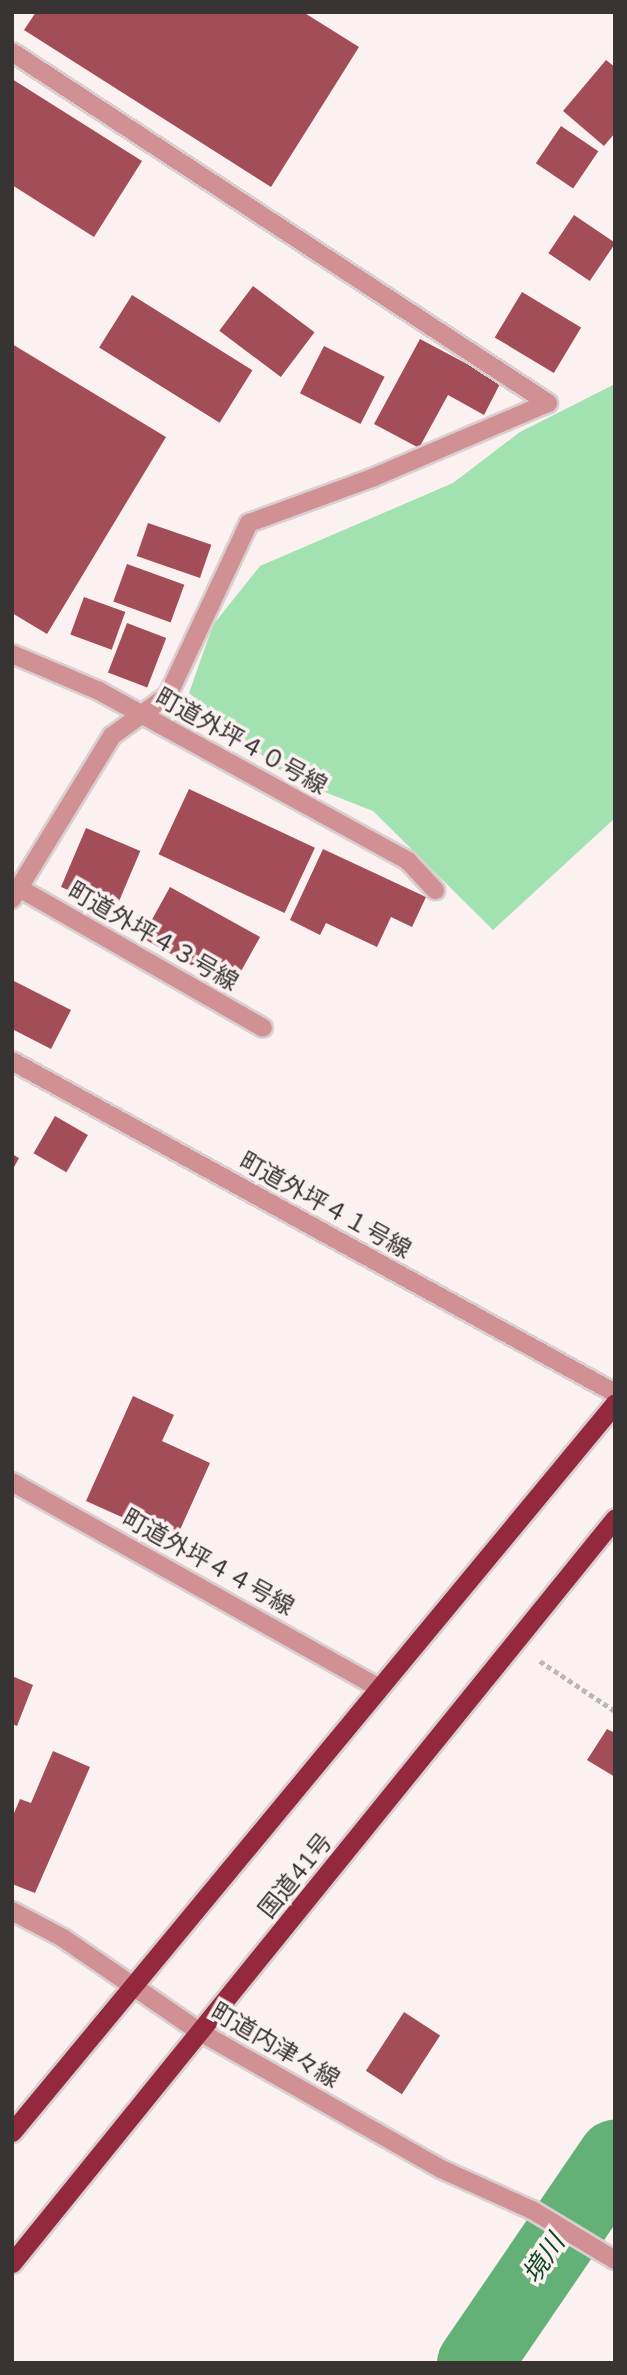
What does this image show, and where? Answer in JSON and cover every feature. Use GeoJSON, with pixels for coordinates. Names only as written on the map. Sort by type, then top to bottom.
{"type":"FeatureCollection","features":[{"type":"Feature","properties":{"kind":"highway"},"geometry":{"type":"LineString","coordinates":[[12,2132],[615,1403]]}},
{"type":"Feature","properties":{"kind":"highway","name":"国道41号"},"geometry":{"type":"LineString","coordinates":[[12,2263],[516,1645],[615,1518]]}},
{"type":"Feature","properties":{"kind":"street"},"geometry":{"type":"LineString","coordinates":[[12,52],[548,403],[372,478],[249,523],[168,695],[112,736],[16,894]]}},
{"type":"Feature","properties":{"kind":"street","name":"町道外坪４０号線"},"geometry":{"type":"LineString","coordinates":[[12,654],[99,691],[408,862],[435,890]]}},
{"type":"Feature","properties":{"kind":"street","name":"町道外坪４３号線"},"geometry":{"type":"LineString","coordinates":[[16,894],[263,1028]]}},
{"type":"Feature","properties":{"kind":"street","name":"町道外坪４１号線"},"geometry":{"type":"LineString","coordinates":[[12,1061],[615,1393]]}},
{"type":"Feature","properties":{"kind":"street","name":"町道外坪４４号線"},"geometry":{"type":"LineString","coordinates":[[12,1482],[379,1688]]}},
{"type":"Feature","properties":{"kind":"street","name":"町道内津々線"},"geometry":{"type":"LineString","coordinates":[[12,1911],[63,1938],[200,2032],[441,2169],[523,2206],[615,2260]]}},
{"type":"Feature","properties":{"kind":"path"},"geometry":{"type":"LineString","coordinates":[[516,1645],[615,1711]]}},
{"type":"Feature","properties":{"kind":"green space"},"geometry":{"type":"Polygon","coordinates":[[[615,384],[615,818],[493,930],[373,811],[289,778],[189,693],[213,625],[260,566],[453,483],[520,432],[615,384]]]}},
{"type":"Feature","properties":{"kind":"building"},"geometry":{"type":"Polygon","coordinates":[[[36,12],[303,12],[359,47],[271,187],[24,30],[36,12]]]}},
{"type":"Feature","properties":{"kind":"building"},"geometry":{"type":"Polygon","coordinates":[[[606,60],[615,67],[615,133],[604,146],[563,111],[606,60]]]}},
{"type":"Feature","properties":{"kind":"building"},"geometry":{"type":"Polygon","coordinates":[[[12,79],[142,161],[94,237],[12,185],[12,79]]]}},
{"type":"Feature","properties":{"kind":"building"},"geometry":{"type":"Polygon","coordinates":[[[561,126],[598,151],[573,188],[536,163],[561,126]]]}},
{"type":"Feature","properties":{"kind":"building"},"geometry":{"type":"Polygon","coordinates":[[[574,215],[615,243],[590,281],[548,253],[574,215]]]}},
{"type":"Feature","properties":{"kind":"building"},"geometry":{"type":"Polygon","coordinates":[[[253,286],[314,332],[281,377],[219,331],[253,286]]]}},
{"type":"Feature","properties":{"kind":"building"},"geometry":{"type":"Polygon","coordinates":[[[522,292],[581,328],[554,373],[495,337],[522,292]]]}},
{"type":"Feature","properties":{"kind":"building"},"geometry":{"type":"Polygon","coordinates":[[[132,295],[252,370],[220,423],[99,348],[132,295]]]}},
{"type":"Feature","properties":{"kind":"building"},"geometry":{"type":"Polygon","coordinates":[[[420,339],[501,382],[484,415],[448,395],[419,448],[374,424],[420,339]]]}},
{"type":"Feature","properties":{"kind":"building"},"geometry":{"type":"Polygon","coordinates":[[[12,344],[166,437],[47,634],[12,613],[12,344]]]}},
{"type":"Feature","properties":{"kind":"building"},"geometry":{"type":"Polygon","coordinates":[[[324,346],[385,377],[361,424],[300,393],[324,346]]]}},
{"type":"Feature","properties":{"kind":"building"},"geometry":{"type":"Polygon","coordinates":[[[148,523],[211,545],[200,578],[137,556],[148,523]]]}},
{"type":"Feature","properties":{"kind":"building"},"geometry":{"type":"Polygon","coordinates":[[[127,564],[184,585],[171,622],[113,602],[127,564]]]}},
{"type":"Feature","properties":{"kind":"building"},"geometry":{"type":"Polygon","coordinates":[[[84,597],[125,612],[112,650],[70,635],[84,597]]]}},
{"type":"Feature","properties":{"kind":"building"},"geometry":{"type":"Polygon","coordinates":[[[127,623],[166,638],[147,688],[108,672],[127,623]]]}},
{"type":"Feature","properties":{"kind":"building"},"geometry":{"type":"Polygon","coordinates":[[[189,789],[315,848],[285,913],[159,854],[189,789]]]}},
{"type":"Feature","properties":{"kind":"building"},"geometry":{"type":"Polygon","coordinates":[[[86,828],[140,851],[115,910],[61,887],[86,828]]]}},
{"type":"Feature","properties":{"kind":"building"},"geometry":{"type":"Polygon","coordinates":[[[323,849],[426,897],[412,927],[391,917],[377,947],[326,923],[320,935],[290,920],[323,849]]]}},
{"type":"Feature","properties":{"kind":"building"},"geometry":{"type":"Polygon","coordinates":[[[170,887],[260,937],[232,988],[142,938],[170,887]]]}},
{"type":"Feature","properties":{"kind":"building"},"geometry":{"type":"Polygon","coordinates":[[[12,980],[71,1010],[51,1049],[12,1029],[12,980]]]}},
{"type":"Feature","properties":{"kind":"building"},"geometry":{"type":"Polygon","coordinates":[[[55,1116],[88,1135],[66,1172],[34,1153],[55,1116]]]}},
{"type":"Feature","properties":{"kind":"building"},"geometry":{"type":"Polygon","coordinates":[[[12,1154],[19,1158],[12,1171],[12,1154]]]}},
{"type":"Feature","properties":{"kind":"building"},"geometry":{"type":"Polygon","coordinates":[[[133,1396],[174,1415],[162,1441],[210,1463],[175,1541],[86,1501],[133,1396]]]}},
{"type":"Feature","properties":{"kind":"building"},"geometry":{"type":"Polygon","coordinates":[[[12,1676],[33,1685],[17,1726],[12,1724],[12,1676]]]}},
{"type":"Feature","properties":{"kind":"building"},"geometry":{"type":"Polygon","coordinates":[[[607,1729],[615,1733],[615,1777],[587,1760],[607,1729]]]}},
{"type":"Feature","properties":{"kind":"building"},"geometry":{"type":"Polygon","coordinates":[[[53,1751],[90,1767],[35,1893],[12,1884],[12,1818],[20,1799],[31,1803],[53,1751]]]}},
{"type":"Feature","properties":{"kind":"building"},"geometry":{"type":"Polygon","coordinates":[[[404,2012],[440,2035],[402,2094],[366,2071],[404,2012]]]}},
{"type":"Feature","properties":{"kind":"waterway","name":"境川"},"geometry":{"type":"LineString","coordinates":[[474,2363],[615,2156]]}}]}
